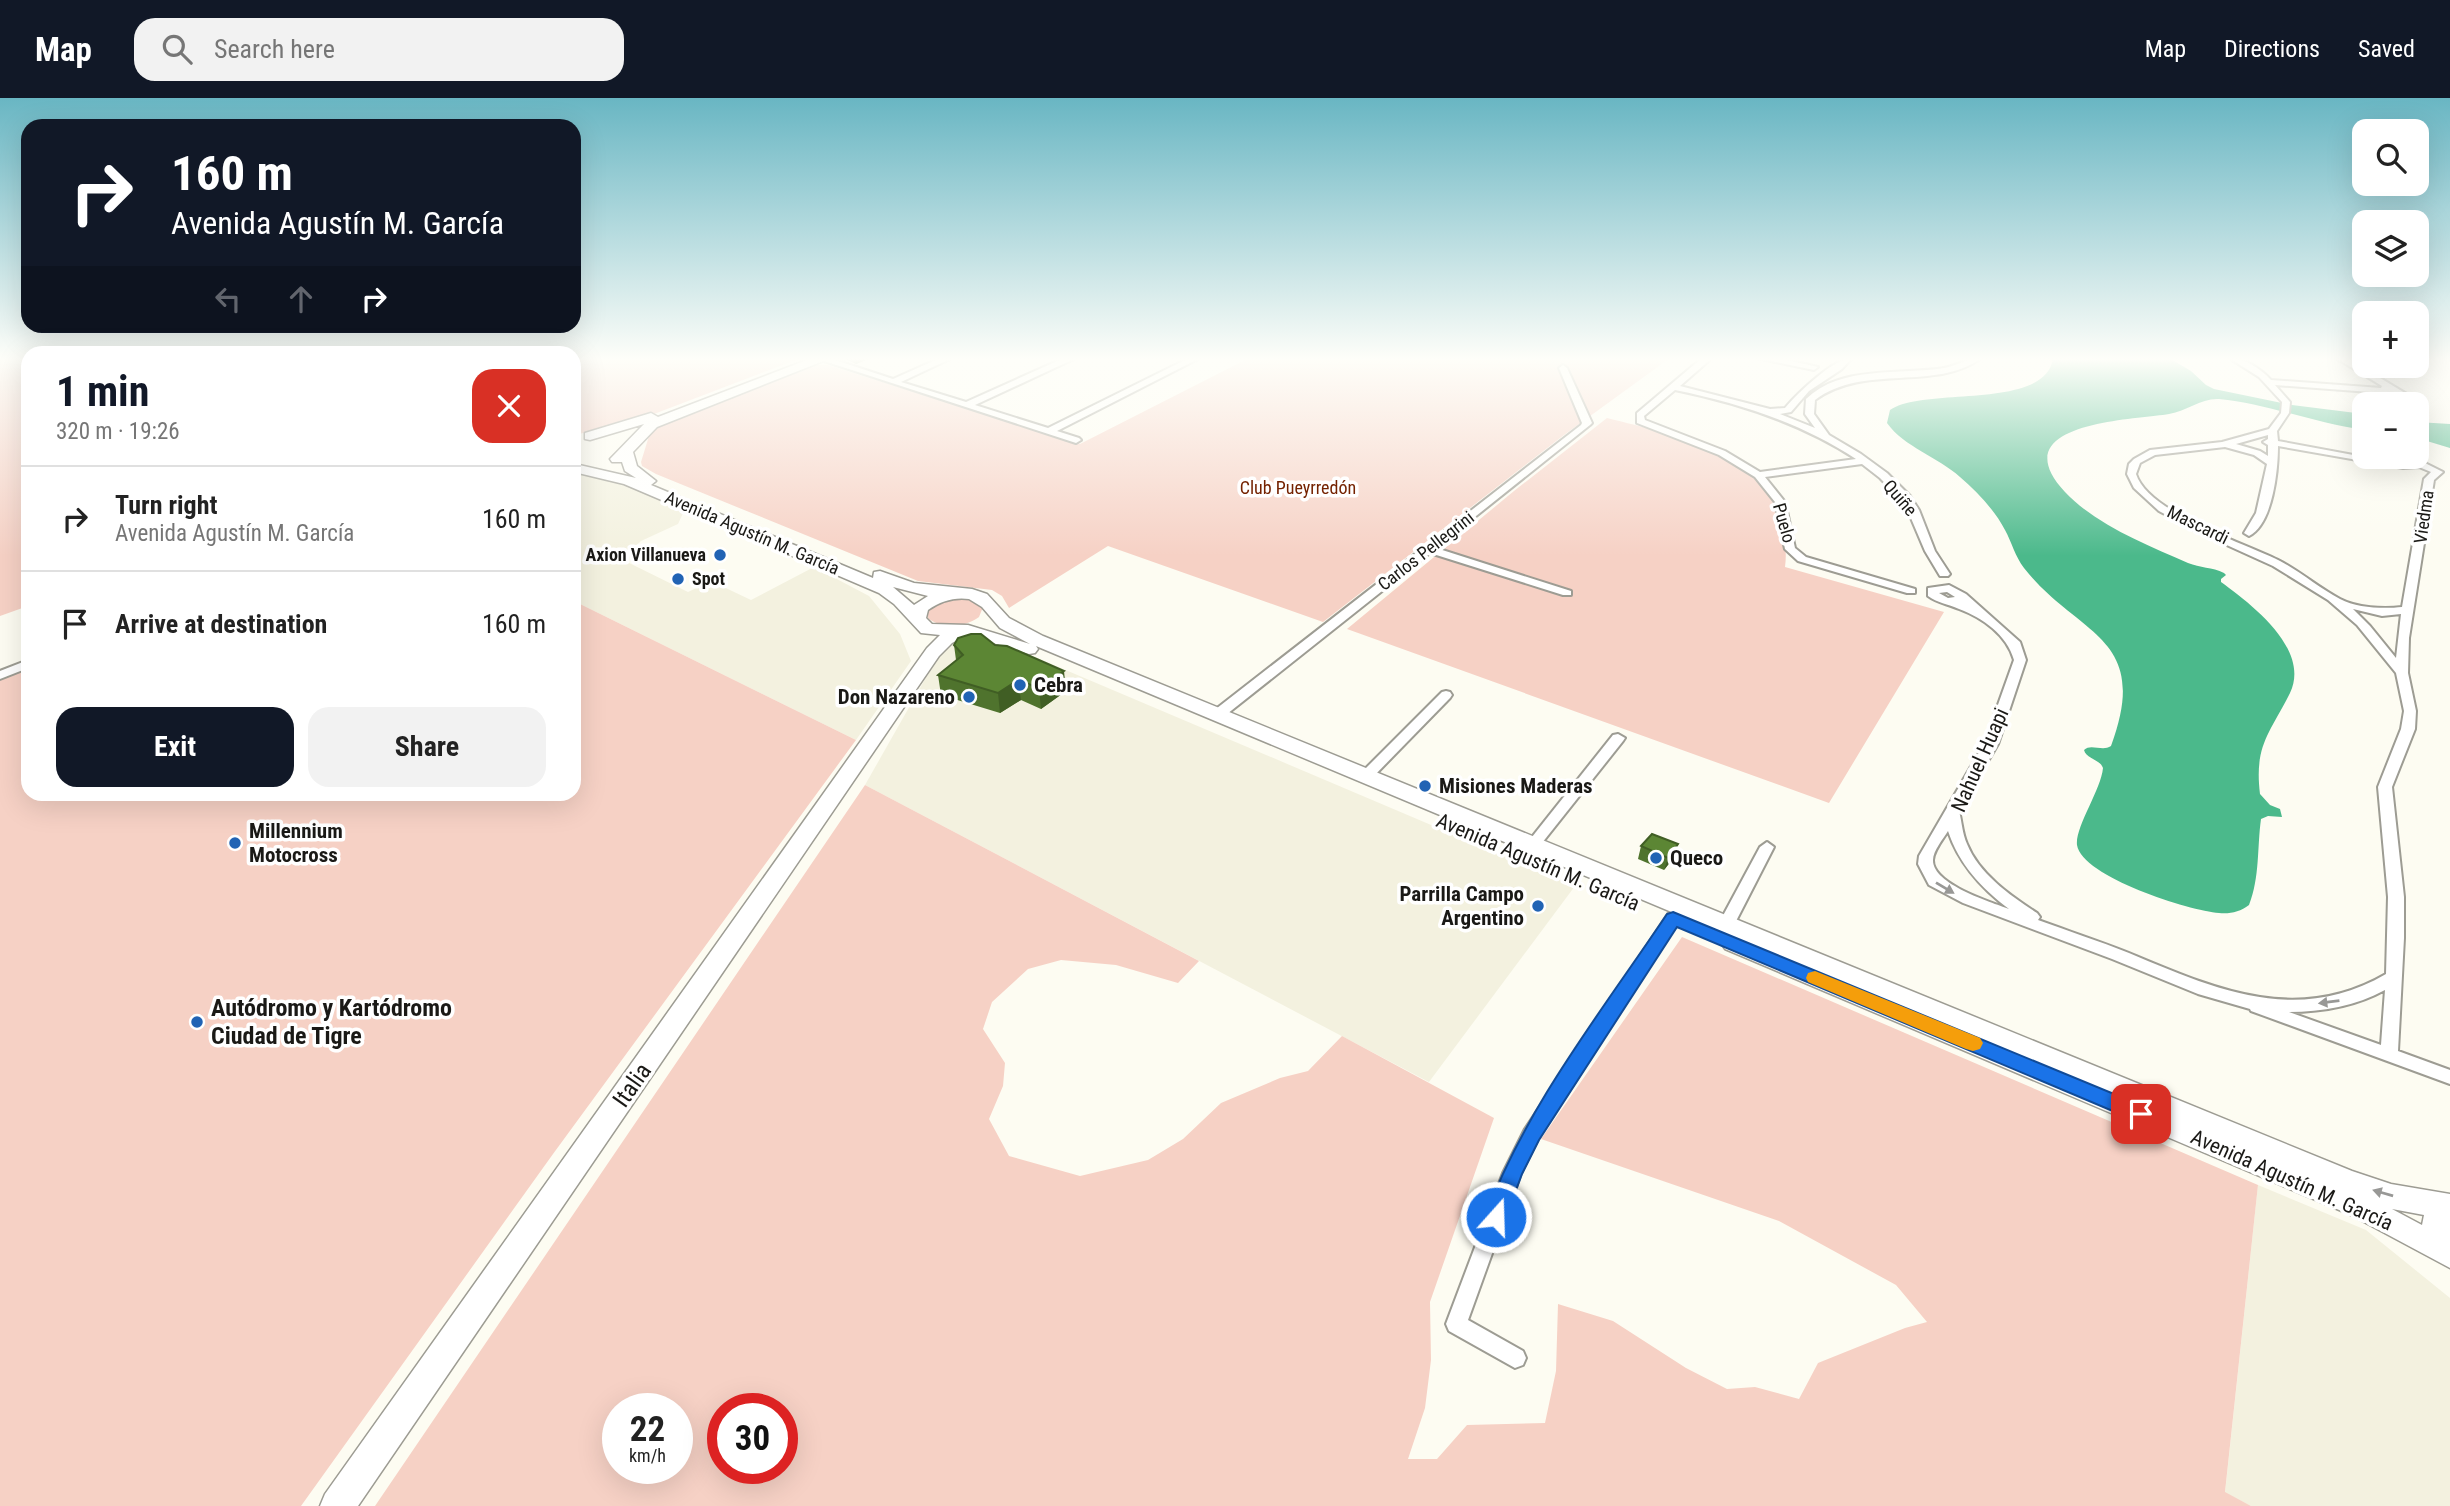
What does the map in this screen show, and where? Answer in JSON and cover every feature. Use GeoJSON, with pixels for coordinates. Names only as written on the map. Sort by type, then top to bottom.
{"type":"FeatureCollection","features":[{"type":"Feature","properties":{"kind":"main road"},"geometry":{"type":"LineString","coordinates":[[581,438],[633,424]]}},
{"type":"Feature","properties":{"kind":"main road"},"geometry":{"type":"LineString","coordinates":[[581,467],[600,465],[628,448],[641,431],[653,424]]}},
{"type":"Feature","properties":{"kind":"main road"},"geometry":{"type":"LineString","coordinates":[[590,436],[612,435],[627,440],[628,448]]}},
{"type":"Feature","properties":{"kind":"main road","name":"Avenida Agustín M. García"},"geometry":{"type":"LineString","coordinates":[[628,448],[630,468],[642,477],[897,583],[979,597],[998,617],[1018,632],[1217,715],[2344,1180],[2391,1196],[2450,1209]]}},
{"type":"Feature","properties":{"kind":"main road","name":"Avenida Agustín M. García"},"geometry":{"type":"LineString","coordinates":[[581,469],[629,481],[868,582],[900,600],[919,622],[938,631],[965,630],[1022,646],[2361,1206],[2450,1256]]}},
{"type":"Feature","properties":{"kind":"main road"},"geometry":{"type":"LineString","coordinates":[[926,663],[919,622],[920,608],[926,602],[952,594]]}},
{"type":"Feature","properties":{"kind":"main road","name":"Italia"},"geometry":{"type":"LineString","coordinates":[[337,1506],[938,646],[988,618],[991,607]]}},
{"type":"Feature","properties":{"kind":"main road"},"geometry":{"type":"LineString","coordinates":[[2450,1209],[2437,1217],[2435,1227],[2438,1239],[2450,1256]]}},
{"type":"Feature","properties":{"kind":"street"},"geometry":{"type":"LineString","coordinates":[[1026,424],[1076,440]]}},
{"type":"Feature","properties":{"kind":"street"},"geometry":{"type":"LineString","coordinates":[[1049,431],[1064,424]]}},
{"type":"Feature","properties":{"kind":"street","name":"Carlos Pellegrini"},"geometry":{"type":"LineString","coordinates":[[1217,715],[1587,424]]}},
{"type":"Feature","properties":{"kind":"street","name":"Puelo"},"geometry":{"type":"LineString","coordinates":[[1647,424],[1721,453],[1758,475],[1780,502],[1788,542],[1795,554],[1820,566],[1910,591],[1938,594]]}},
{"type":"Feature","properties":{"kind":"street","name":"Quiñe"},"geometry":{"type":"LineString","coordinates":[[1794,424],[1837,445],[1894,487],[1914,509],[1930,550],[1944,574],[1959,594],[1994,623]]}},
{"type":"Feature","properties":{"kind":"street"},"geometry":{"type":"LineString","coordinates":[[1815,424],[1837,445]]}},
{"type":"Feature","properties":{"kind":"street"},"geometry":{"type":"LineString","coordinates":[[2223,444],[2272,431],[2277,424]]}},
{"type":"Feature","properties":{"kind":"street"},"geometry":{"type":"LineString","coordinates":[[2254,552],[2247,540],[2261,512],[2273,464],[2272,431]]}},
{"type":"Feature","properties":{"kind":"street"},"geometry":{"type":"LineString","coordinates":[[2246,439],[2274,443]]}},
{"type":"Feature","properties":{"kind":"street","name":"Viedma"},"geometry":{"type":"LineString","coordinates":[[2274,443],[2396,463],[2411,462],[2430,466],[2438,472],[2429,479],[2404,632],[2402,673]]}},
{"type":"Feature","properties":{"kind":"street"},"geometry":{"type":"LineString","coordinates":[[2223,444],[2257,453],[2273,464]]}},
{"type":"Feature","properties":{"kind":"street","name":"Mascardi"},"geometry":{"type":"LineString","coordinates":[[2223,444],[2166,449],[2143,455],[2133,464],[2131,472],[2141,491],[2164,509],[2254,552],[2357,612],[2367,631],[2402,673]]}},
{"type":"Feature","properties":{"kind":"street"},"geometry":{"type":"LineString","coordinates":[[1758,475],[1862,461]]}},
{"type":"Feature","properties":{"kind":"street"},"geometry":{"type":"LineString","coordinates":[[2199,527],[2227,533],[2249,533]]}},
{"type":"Feature","properties":{"kind":"street"},"geometry":{"type":"LineString","coordinates":[[1428,549],[1567,593]]}},
{"type":"Feature","properties":{"kind":"street"},"geometry":{"type":"LineString","coordinates":[[1938,594],[1944,574]]}},
{"type":"Feature","properties":{"kind":"street"},"geometry":{"type":"LineString","coordinates":[[1938,594],[1958,601],[1959,594]]}},
{"type":"Feature","properties":{"kind":"street"},"geometry":{"type":"LineString","coordinates":[[1938,594],[1994,623]]}},
{"type":"Feature","properties":{"kind":"street"},"geometry":{"type":"LineString","coordinates":[[2357,612],[2409,610]]}},
{"type":"Feature","properties":{"kind":"street"},"geometry":{"type":"LineString","coordinates":[[2367,631],[2390,638],[2404,632],[2395,617],[2382,613]]}},
{"type":"Feature","properties":{"kind":"street","name":"Nahuel Huapi"},"geometry":{"type":"LineString","coordinates":[[1994,623],[2015,645],[2020,660],[1991,744],[1954,812],[1953,828],[1965,855],[1976,870],[2024,912],[2070,938]]}},
{"type":"Feature","properties":{"kind":"street"},"geometry":{"type":"LineString","coordinates":[[0,674],[21,666]]}},
{"type":"Feature","properties":{"kind":"street"},"geometry":{"type":"LineString","coordinates":[[2389,1054],[2396,897],[2385,787],[2408,729],[2410,711],[2402,673]]}},
{"type":"Feature","properties":{"kind":"street"},"geometry":{"type":"LineString","coordinates":[[1366,776],[1446,695]]}},
{"type":"Feature","properties":{"kind":"street"},"geometry":{"type":"LineString","coordinates":[[1533,845],[1618,738]]}},
{"type":"Feature","properties":{"kind":"street"},"geometry":{"type":"LineString","coordinates":[[1954,812],[1926,856],[1925,864],[1934,881],[1968,899],[2070,938],[2450,1077]]}},
{"type":"Feature","properties":{"kind":"street"},"geometry":{"type":"LineString","coordinates":[[1726,925],[1767,847]]}},
{"type":"Feature","properties":{"kind":"street"},"geometry":{"type":"LineString","coordinates":[[1515,1358],[1456,1324],[1512,1173],[1531,1134],[1673,918]]}},
{"type":"Feature","properties":{"kind":"street"},"geometry":{"type":"LineString","coordinates":[[2232,999],[2281,1004],[2318,1003],[2373,992],[2392,978]]}},
{"type":"Feature","properties":{"kind":"shaded area"},"geometry":{"type":"Polygon","coordinates":[[[1888,424],[2100,424],[2079,429],[2060,438],[2049,451],[2049,469],[2065,492],[2092,514],[2123,533],[2192,565],[2224,573],[2226,575],[2221,582],[2275,629],[2292,660],[2294,676],[2290,693],[2265,740],[2259,763],[2259,777],[2260,794],[2270,805],[2280,809],[2282,817],[2268,816],[2261,819],[2257,873],[2249,905],[2231,913],[2185,906],[2116,880],[2083,857],[2077,845],[2077,837],[2103,768],[2084,750],[2111,746],[2121,709],[2122,681],[2116,659],[2103,641],[2045,591],[2024,568],[2001,522],[1979,495],[1951,470],[1902,439],[1888,424]]]}},
{"type":"Feature","properties":{"kind":"shaded area"},"geometry":{"type":"Polygon","coordinates":[[[2332,424],[2352,424],[2352,428],[2332,424]]]}},
{"type":"Feature","properties":{"kind":"shaded area"},"geometry":{"type":"Polygon","coordinates":[[[2429,424],[2450,424],[2450,448],[2429,442],[2429,424]]]}},
{"type":"Feature","properties":{"kind":"shaded area"},"geometry":{"type":"Polygon","coordinates":[[[581,473],[620,481],[685,509],[678,524],[641,541],[621,559],[688,592],[711,581],[751,600],[814,567],[869,596],[900,634],[911,661],[856,740],[581,604],[581,473]]]}},
{"type":"Feature","properties":{"kind":"shaded area"},"geometry":{"type":"Polygon","coordinates":[[[988,637],[1575,886],[1429,1082],[865,785],[945,644],[952,640],[988,637]]]}},
{"type":"Feature","properties":{"kind":"shaded area"},"geometry":{"type":"Polygon","coordinates":[[[2258,1185],[2366,1230],[2450,1298],[2450,1506],[2251,1506],[2225,1493],[2258,1185]]]}},
{"type":"Feature","properties":{"kind":"green space"},"geometry":{"type":"Polygon","coordinates":[[[0,424],[21,424],[21,608],[0,616],[0,424]]]}},
{"type":"Feature","properties":{"kind":"green space"},"geometry":{"type":"Polygon","coordinates":[[[581,424],[625,424],[581,433],[581,424]]]}},
{"type":"Feature","properties":{"kind":"green space","name":"Club Pueyrredón"},"geometry":{"type":"Polygon","coordinates":[[[665,424],[1015,424],[1080,444],[1120,424],[1580,424],[1323,622],[1108,546],[1009,608],[1002,596],[992,590],[918,581],[656,474],[642,466],[641,462],[649,436],[665,424]]]}},
{"type":"Feature","properties":{"kind":"green space"},"geometry":{"type":"Polygon","coordinates":[[[1600,424],[1630,424],[1651,429],[1723,455],[1744,467],[1761,482],[1774,499],[1777,508],[1785,546],[1785,567],[1944,612],[1829,803],[1347,629],[1600,424]]]}},
{"type":"Feature","properties":{"kind":"green space"},"geometry":{"type":"Polygon","coordinates":[[[957,597],[974,599],[983,607],[979,617],[954,626],[940,624],[928,618],[928,609],[932,605],[957,597]]]}},
{"type":"Feature","properties":{"kind":"green space","name":"Autódromo y Kartódromo Ciudad de Tigre"},"geometry":{"type":"Polygon","coordinates":[[[581,604],[856,740],[553,1154],[301,1506],[0,1506],[0,679],[21,671],[21,801],[581,801],[581,604]]]}},
{"type":"Feature","properties":{"kind":"green space"},"geometry":{"type":"Polygon","coordinates":[[[865,785],[1199,961],[1178,983],[1116,965],[1061,960],[1028,969],[992,1002],[983,1029],[1005,1063],[1003,1086],[989,1119],[1009,1156],[1080,1176],[1148,1160],[1183,1139],[1221,1103],[1280,1078],[1308,1071],[1342,1036],[1494,1118],[1430,1302],[1431,1360],[1425,1408],[1408,1459],[1437,1459],[1467,1425],[1545,1423],[1556,1371],[1558,1304],[1613,1321],[1686,1368],[1727,1389],[1755,1387],[1799,1399],[1818,1363],[1905,1328],[1927,1322],[1896,1285],[1779,1221],[1541,1139],[1682,937],[2258,1185],[2225,1492],[2251,1506],[375,1506],[865,785]]]}},
{"type":"Feature","properties":{"kind":"building"},"geometry":{"type":"Polygon","coordinates":[[[981,634],[995,645],[1007,646],[1064,671],[1039,688],[1018,680],[998,693],[938,675],[963,655],[954,645],[958,638],[981,634]]]}},
{"type":"Feature","properties":{"kind":"building"},"geometry":{"type":"Polygon","coordinates":[[[1652,834],[1678,844],[1668,858],[1641,846],[1652,834]]]}},
{"type":"Feature","properties":{"kind":"slow traffic"},"geometry":{"type":"LineString","coordinates":[[1815,978],[1973,1043]]}},
{"type":"Feature","properties":{"kind":"place","name":"Axion Villanueva"},"geometry":{"type":"Point","coordinates":[720,555]}},
{"type":"Feature","properties":{"kind":"place","name":"Spot"},"geometry":{"type":"Point","coordinates":[678,579]}},
{"type":"Feature","properties":{"kind":"place","name":"Cebra"},"geometry":{"type":"Point","coordinates":[1020,685]}},
{"type":"Feature","properties":{"kind":"place","name":"Don Nazareno"},"geometry":{"type":"Point","coordinates":[969,697]}},
{"type":"Feature","properties":{"kind":"place","name":"Misiones Maderas"},"geometry":{"type":"Point","coordinates":[1425,786]}},
{"type":"Feature","properties":{"kind":"place","name":"Millennium Motocross"},"geometry":{"type":"Point","coordinates":[235,843]}},
{"type":"Feature","properties":{"kind":"place","name":"Queco"},"geometry":{"type":"Point","coordinates":[1656,858]}},
{"type":"Feature","properties":{"kind":"place","name":"Parrilla Campo Argentino"},"geometry":{"type":"Point","coordinates":[1538,906]}},
{"type":"Feature","properties":{"kind":"place","name":"Autódromo y Kartódromo Ciudad de Tigre"},"geometry":{"type":"Point","coordinates":[197,1022]}},
{"type":"Feature","properties":{"kind":"route"},"geometry":{"type":"LineString","coordinates":[[1496,1217],[1512,1173],[1531,1134],[1673,918],[2141,1114]]}}]}
